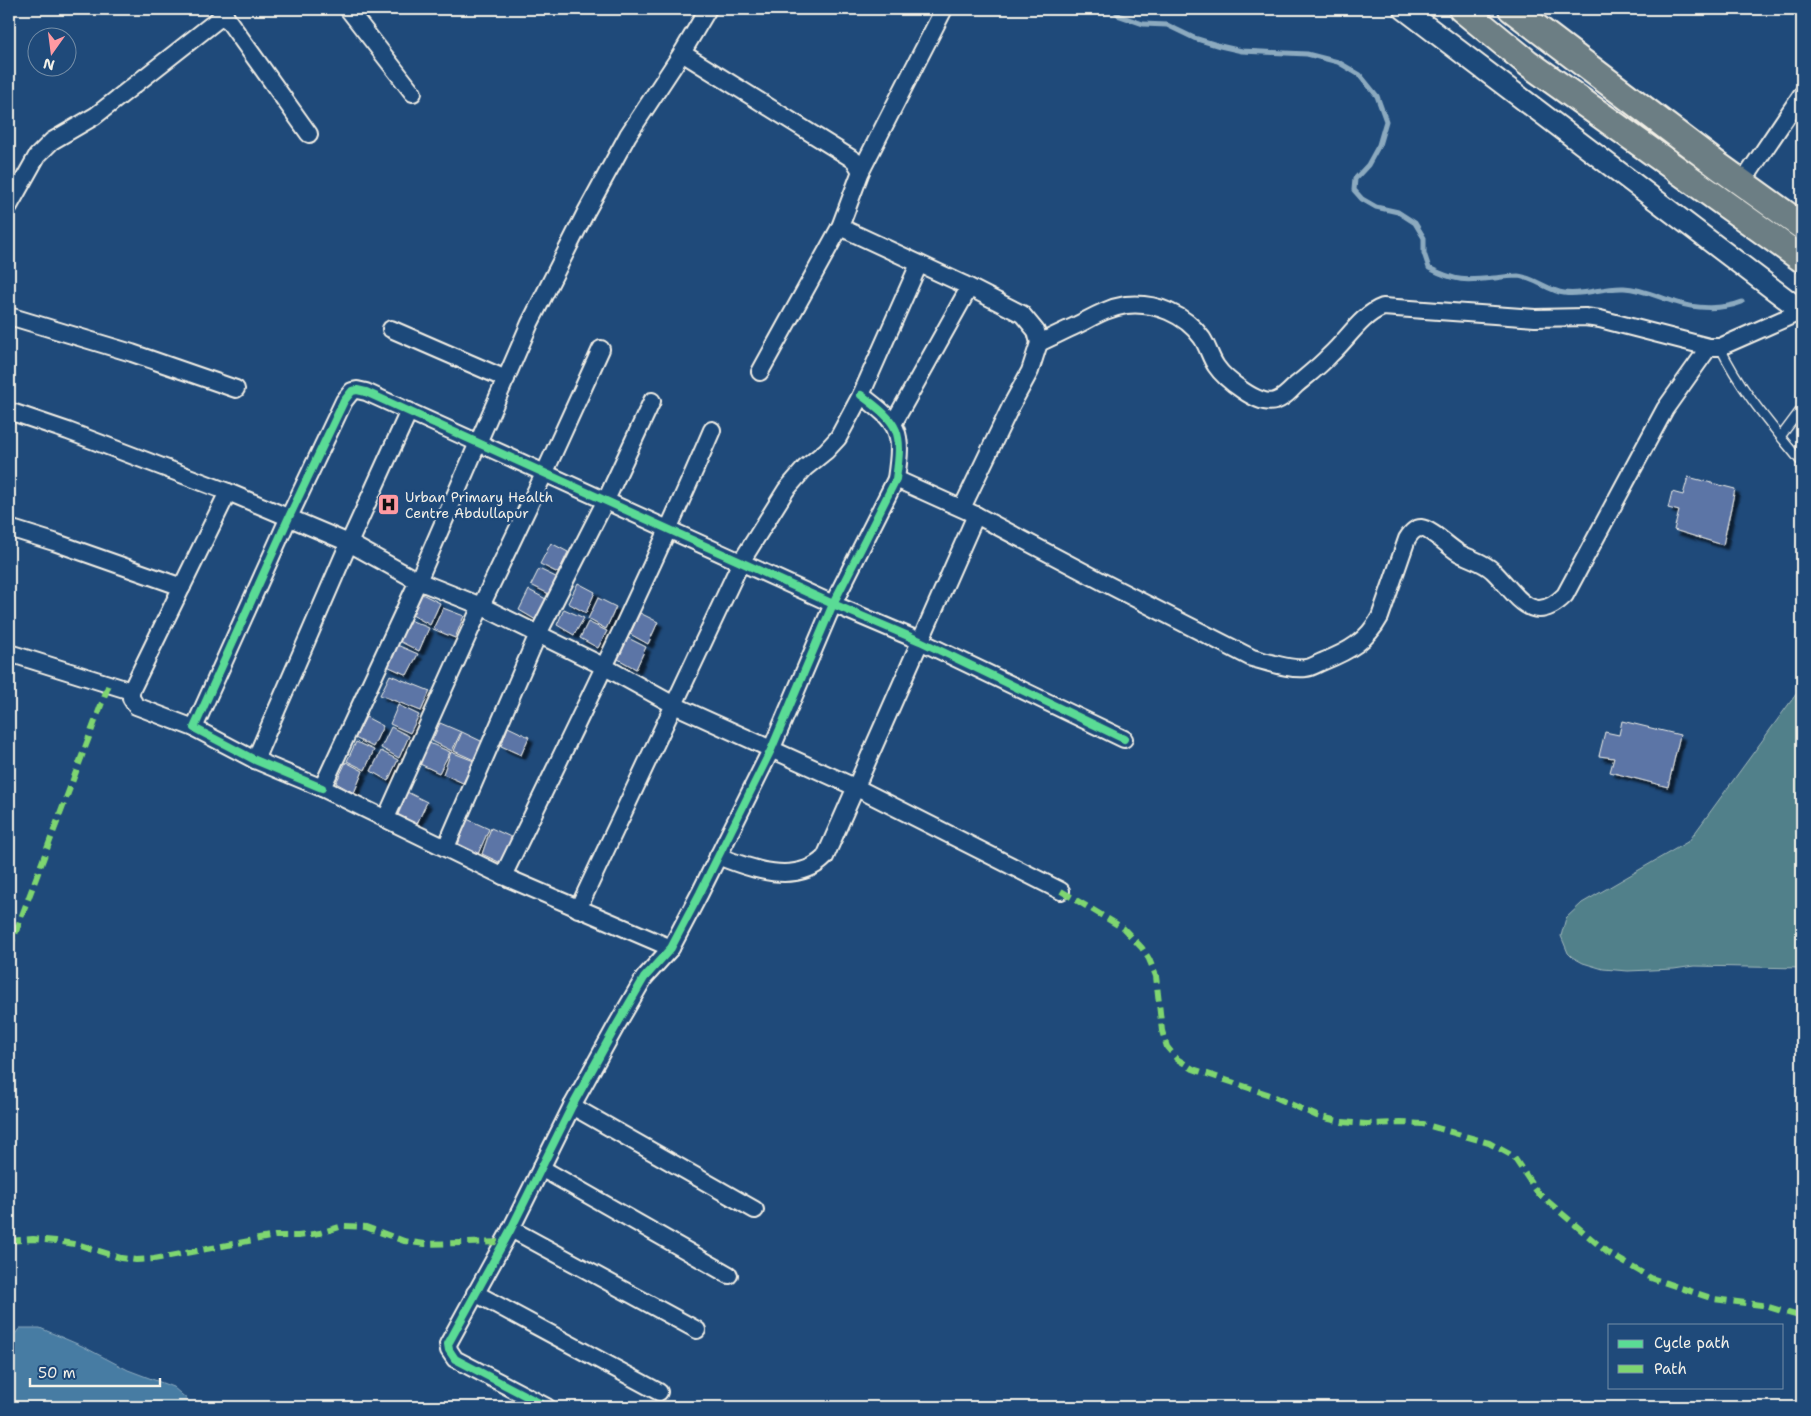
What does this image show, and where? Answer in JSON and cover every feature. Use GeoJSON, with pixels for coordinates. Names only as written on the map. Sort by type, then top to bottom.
{"type":"FeatureCollection","features":[{"type":"Feature","properties":{"kind":"highway"},"geometry":{"type":"LineString","coordinates":[[1462,9],[1528,63],[1802,259]]}},
{"type":"Feature","properties":{"kind":"highway"},"geometry":{"type":"LineString","coordinates":[[1512,9],[1742,183],[1802,226]]}},
{"type":"Feature","properties":{"kind":"street"},"geometry":{"type":"LineString","coordinates":[[348,9],[413,93]]}},
{"type":"Feature","properties":{"kind":"street"},"geometry":{"type":"LineString","coordinates":[[322,788],[418,581],[530,323],[586,212],[628,135],[682,53],[708,9]]}},
{"type":"Feature","properties":{"kind":"street"},"geometry":{"type":"LineString","coordinates":[[760,372],[840,227],[861,171],[944,9]]}},
{"type":"Feature","properties":{"kind":"street"},"geometry":{"type":"LineString","coordinates":[[1404,9],[1802,311]]}},
{"type":"Feature","properties":{"kind":"street"},"geometry":{"type":"LineString","coordinates":[[9,206],[37,156],[52,141],[95,116],[222,12],[309,134]]}},
{"type":"Feature","properties":{"kind":"street"},"geometry":{"type":"LineString","coordinates":[[682,53],[839,150],[854,160],[861,171]]}},
{"type":"Feature","properties":{"kind":"street"},"geometry":{"type":"LineString","coordinates":[[1742,183],[1802,94]]}},
{"type":"Feature","properties":{"kind":"street"},"geometry":{"type":"LineString","coordinates":[[718,856],[738,864],[765,871],[791,872],[808,870],[818,865],[825,857],[857,788],[920,640],[1007,415],[1030,372],[1039,343],[1036,331],[1022,314],[840,227]]}},
{"type":"Feature","properties":{"kind":"street"},"geometry":{"type":"LineString","coordinates":[[578,909],[740,562],[786,490],[805,468],[826,451],[838,438],[861,395],[919,264]]}},
{"type":"Feature","properties":{"kind":"street"},"geometry":{"type":"LineString","coordinates":[[893,424],[969,288]]}},
{"type":"Feature","properties":{"kind":"street"},"geometry":{"type":"LineString","coordinates":[[1039,343],[1108,309],[1127,305],[1170,311],[1186,322],[1199,335],[1216,366],[1224,376],[1252,397],[1274,402],[1284,396],[1331,355],[1370,313],[1382,307],[1535,318],[1600,319],[1715,347]]}},
{"type":"Feature","properties":{"kind":"street"},"geometry":{"type":"LineString","coordinates":[[896,479],[969,512],[1252,658],[1279,665],[1306,668],[1340,655],[1365,639],[1380,617],[1407,540],[1413,531],[1419,528],[1428,530],[1460,553],[1493,570],[1521,602],[1545,609],[1556,604],[1565,595],[1665,409],[1715,347],[1802,311]]}},
{"type":"Feature","properties":{"kind":"street"},"geometry":{"type":"LineString","coordinates":[[9,316],[132,353],[236,389]]}},
{"type":"Feature","properties":{"kind":"street"},"geometry":{"type":"LineString","coordinates":[[391,329],[506,379]]}},
{"type":"Feature","properties":{"kind":"street"},"geometry":{"type":"LineString","coordinates":[[386,818],[481,606],[601,349]]}},
{"type":"Feature","properties":{"kind":"street"},"geometry":{"type":"LineString","coordinates":[[194,728],[289,517],[348,395],[352,391],[357,390],[366,392],[478,442],[544,474],[606,500],[833,604],[920,640],[1124,740]]}},
{"type":"Feature","properties":{"kind":"street"},"geometry":{"type":"LineString","coordinates":[[547,1407],[451,1356],[448,1344],[511,1229],[572,1106],[644,978],[670,948],[718,856],[771,750],[833,604],[896,479],[899,440],[893,424],[861,395]]}},
{"type":"Feature","properties":{"kind":"street"},"geometry":{"type":"LineString","coordinates":[[446,847],[538,634],[606,500],[652,402]]}},
{"type":"Feature","properties":{"kind":"street"},"geometry":{"type":"LineString","coordinates":[[9,411],[68,431],[228,492],[349,543],[418,581],[481,606],[605,667],[674,705],[857,788],[1061,891]]}},
{"type":"Feature","properties":{"kind":"street"},"geometry":{"type":"LineString","coordinates":[[255,760],[349,543],[409,411]]}},
{"type":"Feature","properties":{"kind":"street"},"geometry":{"type":"LineString","coordinates":[[503,876],[605,667],[669,529],[712,430]]}},
{"type":"Feature","properties":{"kind":"street"},"geometry":{"type":"LineString","coordinates":[[228,492],[131,691],[131,698],[136,706],[194,728],[255,760],[322,788],[503,876],[670,948]]}},
{"type":"Feature","properties":{"kind":"street"},"geometry":{"type":"LineString","coordinates":[[9,528],[182,587]]}},
{"type":"Feature","properties":{"kind":"street"},"geometry":{"type":"LineString","coordinates":[[9,653],[131,691]]}},
{"type":"Feature","properties":{"kind":"street"},"geometry":{"type":"LineString","coordinates":[[572,1106],[755,1210]]}},
{"type":"Feature","properties":{"kind":"street"},"geometry":{"type":"LineString","coordinates":[[540,1168],[729,1275]]}},
{"type":"Feature","properties":{"kind":"street"},"geometry":{"type":"LineString","coordinates":[[511,1229],[697,1330]]}},
{"type":"Feature","properties":{"kind":"street"},"geometry":{"type":"LineString","coordinates":[[475,1293],[659,1392]]}},
{"type":"Feature","properties":{"kind":"lane"},"geometry":{"type":"LineString","coordinates":[[1715,347],[1750,398],[1802,463]]}},
{"type":"Feature","properties":{"kind":"lane"},"geometry":{"type":"LineString","coordinates":[[1780,436],[1802,408]]}},
{"type":"Feature","properties":{"kind":"green space"},"geometry":{"type":"Polygon","coordinates":[[[1802,686],[1802,968],[1694,966],[1628,971],[1603,969],[1583,963],[1572,957],[1568,953],[1561,936],[1566,918],[1582,903],[1689,841],[1802,686]]]}},
{"type":"Feature","properties":{"kind":"water"},"geometry":{"type":"Polygon","coordinates":[[[20,1328],[40,1328],[82,1346],[128,1370],[173,1387],[196,1407],[9,1407],[9,1341],[20,1328]]]}},
{"type":"Feature","properties":{"kind":"building"},"geometry":{"type":"Polygon","coordinates":[[[1688,477],[1735,489],[1723,545],[1674,530],[1679,511],[1668,508],[1672,492],[1683,495],[1688,477]]]}},
{"type":"Feature","properties":{"kind":"building"},"geometry":{"type":"Polygon","coordinates":[[[551,543],[568,552],[558,573],[540,564],[551,543]]]}},
{"type":"Feature","properties":{"kind":"building"},"geometry":{"type":"Polygon","coordinates":[[[539,569],[558,578],[549,594],[531,585],[539,569]]]}},
{"type":"Feature","properties":{"kind":"building"},"geometry":{"type":"Polygon","coordinates":[[[578,583],[595,592],[586,613],[568,603],[578,583]]]}},
{"type":"Feature","properties":{"kind":"building"},"geometry":{"type":"Polygon","coordinates":[[[529,590],[546,599],[536,620],[519,610],[529,590]]]}},
{"type":"Feature","properties":{"kind":"building"},"geometry":{"type":"Polygon","coordinates":[[[422,594],[440,603],[430,625],[412,615],[422,594]]]}},
{"type":"Feature","properties":{"kind":"building"},"geometry":{"type":"Polygon","coordinates":[[[598,598],[616,607],[606,629],[588,619],[598,598]]]}},
{"type":"Feature","properties":{"kind":"building"},"geometry":{"type":"Polygon","coordinates":[[[443,608],[464,616],[455,638],[433,629],[443,608]]]}},
{"type":"Feature","properties":{"kind":"building"},"geometry":{"type":"Polygon","coordinates":[[[564,609],[584,618],[574,635],[557,625],[564,609]]]}},
{"type":"Feature","properties":{"kind":"building"},"geometry":{"type":"Polygon","coordinates":[[[640,613],[658,622],[648,644],[630,634],[640,613]]]}},
{"type":"Feature","properties":{"kind":"building"},"geometry":{"type":"Polygon","coordinates":[[[410,620],[429,628],[419,651],[399,641],[410,620]]]}},
{"type":"Feature","properties":{"kind":"building"},"geometry":{"type":"Polygon","coordinates":[[[588,622],[607,631],[598,648],[580,638],[588,622]]]}},
{"type":"Feature","properties":{"kind":"building"},"geometry":{"type":"Polygon","coordinates":[[[628,638],[646,647],[636,669],[618,659],[628,638]]]}},
{"type":"Feature","properties":{"kind":"building"},"geometry":{"type":"Polygon","coordinates":[[[397,645],[418,654],[407,675],[387,666],[397,645]]]}},
{"type":"Feature","properties":{"kind":"building"},"geometry":{"type":"Polygon","coordinates":[[[390,675],[430,691],[421,711],[380,695],[390,675]]]}},
{"type":"Feature","properties":{"kind":"building"},"geometry":{"type":"Polygon","coordinates":[[[398,705],[419,715],[410,733],[390,724],[398,705]]]}},
{"type":"Feature","properties":{"kind":"building"},"geometry":{"type":"Polygon","coordinates":[[[366,717],[383,726],[373,747],[355,738],[366,717]]]}},
{"type":"Feature","properties":{"kind":"building"},"geometry":{"type":"Polygon","coordinates":[[[1622,721],[1680,735],[1668,787],[1610,772],[1614,758],[1599,756],[1605,732],[1619,735],[1622,721]]]}},
{"type":"Feature","properties":{"kind":"building"},"geometry":{"type":"Polygon","coordinates":[[[440,723],[461,732],[452,751],[432,741],[440,723]]]}},
{"type":"Feature","properties":{"kind":"building"},"geometry":{"type":"Polygon","coordinates":[[[391,727],[409,736],[399,758],[381,748],[391,727]]]}},
{"type":"Feature","properties":{"kind":"building"},"geometry":{"type":"Polygon","coordinates":[[[508,727],[529,737],[521,755],[501,746],[508,727]]]}},
{"type":"Feature","properties":{"kind":"building"},"geometry":{"type":"Polygon","coordinates":[[[462,732],[483,742],[474,760],[454,751],[462,732]]]}},
{"type":"Feature","properties":{"kind":"building"},"geometry":{"type":"Polygon","coordinates":[[[356,742],[374,750],[365,770],[347,761],[356,742]]]}},
{"type":"Feature","properties":{"kind":"building"},"geometry":{"type":"Polygon","coordinates":[[[427,742],[450,752],[439,773],[420,764],[427,742]]]}},
{"type":"Feature","properties":{"kind":"building"},"geometry":{"type":"Polygon","coordinates":[[[381,751],[398,760],[388,781],[371,771],[381,751]]]}},
{"type":"Feature","properties":{"kind":"building"},"geometry":{"type":"Polygon","coordinates":[[[451,752],[474,761],[463,783],[443,774],[451,752]]]}},
{"type":"Feature","properties":{"kind":"building"},"geometry":{"type":"Polygon","coordinates":[[[346,762],[363,771],[354,793],[336,783],[346,762]]]}},
{"type":"Feature","properties":{"kind":"building"},"geometry":{"type":"Polygon","coordinates":[[[405,791],[427,802],[416,826],[396,817],[405,791]]]}},
{"type":"Feature","properties":{"kind":"building"},"geometry":{"type":"Polygon","coordinates":[[[467,819],[489,829],[478,854],[458,845],[467,819]]]}},
{"type":"Feature","properties":{"kind":"building"},"geometry":{"type":"Polygon","coordinates":[[[491,828],[513,838],[501,863],[482,854],[491,828]]]}},
{"type":"Feature","properties":{"kind":"waterway"},"geometry":{"type":"LineString","coordinates":[[1114,9],[1120,16],[1143,24],[1167,25],[1194,38],[1220,46],[1242,51],[1307,54],[1338,62],[1360,75],[1377,96],[1386,121],[1379,145],[1368,165],[1355,179],[1354,190],[1362,199],[1376,207],[1398,212],[1415,223],[1424,238],[1424,253],[1429,268],[1439,273],[1468,280],[1518,276],[1530,279],[1558,292],[1571,294],[1624,288],[1700,307],[1726,306],[1742,302]]}},
{"type":"Feature","properties":{"kind":"marked path"},"geometry":{"type":"LineString","coordinates":[[9,950],[109,684]]}},
{"type":"Feature","properties":{"kind":"marked path"},"geometry":{"type":"LineString","coordinates":[[1061,891],[1123,928],[1142,948],[1156,976],[1162,1031],[1167,1047],[1177,1059],[1193,1069],[1273,1096],[1317,1116],[1342,1122],[1367,1124],[1423,1124],[1489,1143],[1513,1156],[1538,1193],[1608,1253],[1651,1278],[1714,1299],[1762,1305],[1802,1317]]}},
{"type":"Feature","properties":{"kind":"marked path"},"geometry":{"type":"LineString","coordinates":[[9,1241],[33,1239],[56,1241],[80,1245],[121,1258],[136,1260],[154,1259],[275,1236],[298,1236],[320,1233],[343,1226],[366,1227],[404,1241],[425,1244],[503,1242]]}},
{"type":"Feature","properties":{"kind":"cycle path"},"geometry":{"type":"LineString","coordinates":[[322,788],[255,760],[194,728],[289,517],[344,401],[352,391],[357,390],[366,392],[833,604],[920,641],[1124,739]]}},
{"type":"Feature","properties":{"kind":"cycle path"},"geometry":{"type":"LineString","coordinates":[[547,1407],[455,1359],[449,1350],[448,1344],[511,1229],[572,1106],[615,1028],[644,978],[671,948],[700,893],[771,750],[833,604],[896,479],[899,450],[896,430],[884,414],[861,395]]}},
{"type":"Feature","properties":{"kind":"place","name":"Urban Primary Health Centre Abdullapur"},"geometry":{"type":"Point","coordinates":[389,505]}}]}
